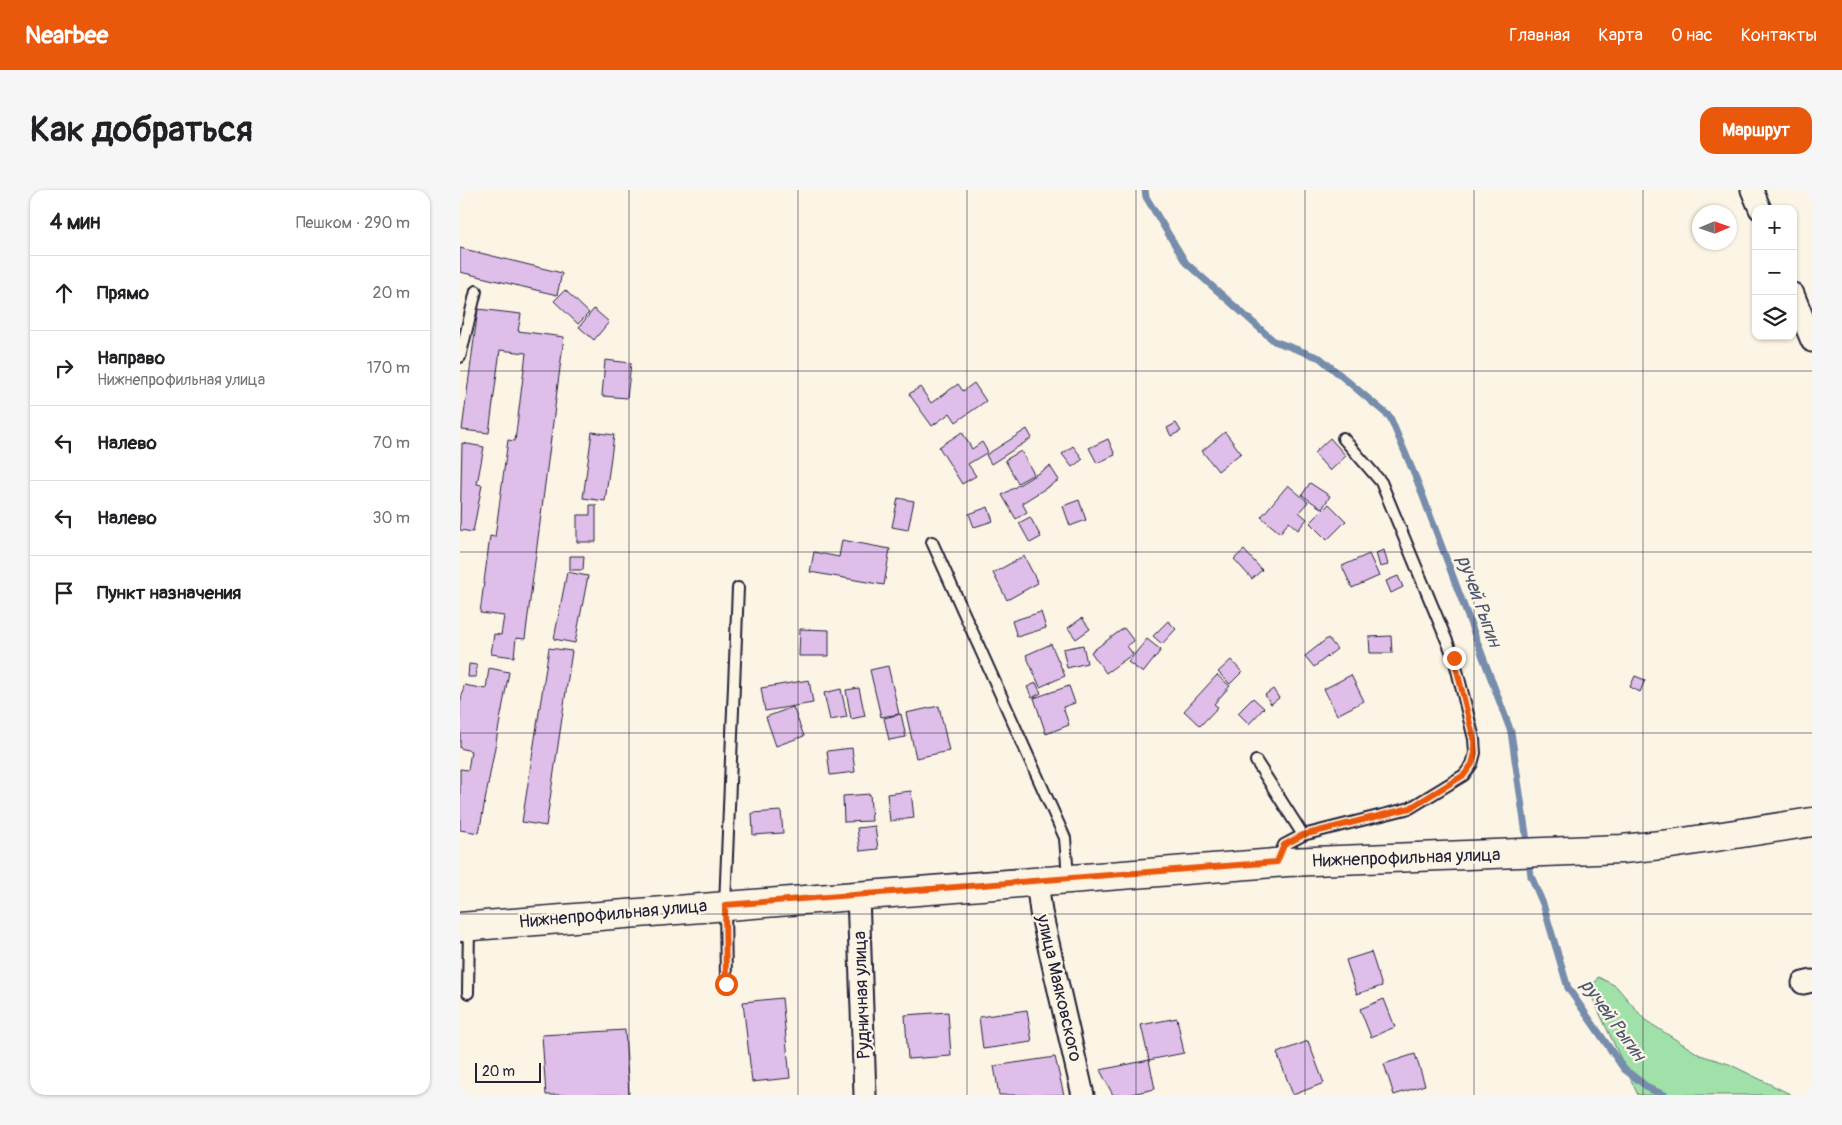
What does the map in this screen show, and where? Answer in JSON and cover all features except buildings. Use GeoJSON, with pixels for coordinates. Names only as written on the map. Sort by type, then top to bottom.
{"type":"FeatureCollection","features":[{"type":"Feature","properties":{"kind":"street"},"geometry":{"type":"LineString","coordinates":[[1752,190],[1758,205]]}},
{"type":"Feature","properties":{"kind":"street"},"geometry":{"type":"LineString","coordinates":[[1793,295],[1812,341]]}},
{"type":"Feature","properties":{"kind":"street","name":"Нижнепрофильная улица"},"geometry":{"type":"LineString","coordinates":[[465,926],[1277,862],[1622,849],[1671,844],[1812,822]]}},
{"type":"Feature","properties":{"kind":"street","name":"улица Маяковского"},"geometry":{"type":"LineString","coordinates":[[1038,881],[1041,912],[1083,1095]]}},
{"type":"Feature","properties":{"kind":"street","name":"Рудничная улица"},"geometry":{"type":"LineString","coordinates":[[858,894],[866,1095]]}},
{"type":"Feature","properties":{"kind":"lane"},"geometry":{"type":"LineString","coordinates":[[460,357],[476,291]]}},
{"type":"Feature","properties":{"kind":"lane"},"geometry":{"type":"LineString","coordinates":[[1277,862],[1284,845],[1303,835],[1410,808],[1464,775],[1472,764],[1475,753],[1474,740],[1454,658],[1381,482],[1343,438]]}},
{"type":"Feature","properties":{"kind":"lane"},"geometry":{"type":"LineString","coordinates":[[932,542],[1064,838],[1068,877]]}},
{"type":"Feature","properties":{"kind":"lane"},"geometry":{"type":"LineString","coordinates":[[726,984],[725,905],[738,588]]}},
{"type":"Feature","properties":{"kind":"lane"},"geometry":{"type":"LineString","coordinates":[[1256,761],[1303,835]]}},
{"type":"Feature","properties":{"kind":"lane"},"geometry":{"type":"LineString","coordinates":[[465,926],[468,993]]}},
{"type":"Feature","properties":{"kind":"green space"},"geometry":{"type":"Polygon","coordinates":[[[1598,977],[1616,986],[1645,1020],[1700,1055],[1729,1064],[1792,1095],[1638,1095],[1590,993],[1598,977]]]}},
{"type":"Feature","properties":{"kind":"waterway","name":"ручей Рыгин"},"geometry":{"type":"LineString","coordinates":[[1145,190],[1146,197],[1186,263],[1274,341],[1320,358],[1390,417],[1418,483],[1511,732],[1528,848]]}},
{"type":"Feature","properties":{"kind":"waterway","name":"ручей Рыгин"},"geometry":{"type":"LineString","coordinates":[[1529,859],[1531,876],[1543,904],[1568,988],[1624,1069],[1650,1089],[1665,1095]]}},
{"type":"Feature","properties":{"kind":"route"},"geometry":{"type":"LineString","coordinates":[[726,984],[725,905],[1277,862],[1284,845],[1303,835],[1410,808],[1464,775],[1472,764],[1475,753],[1474,740],[1454,658]]}}]}
